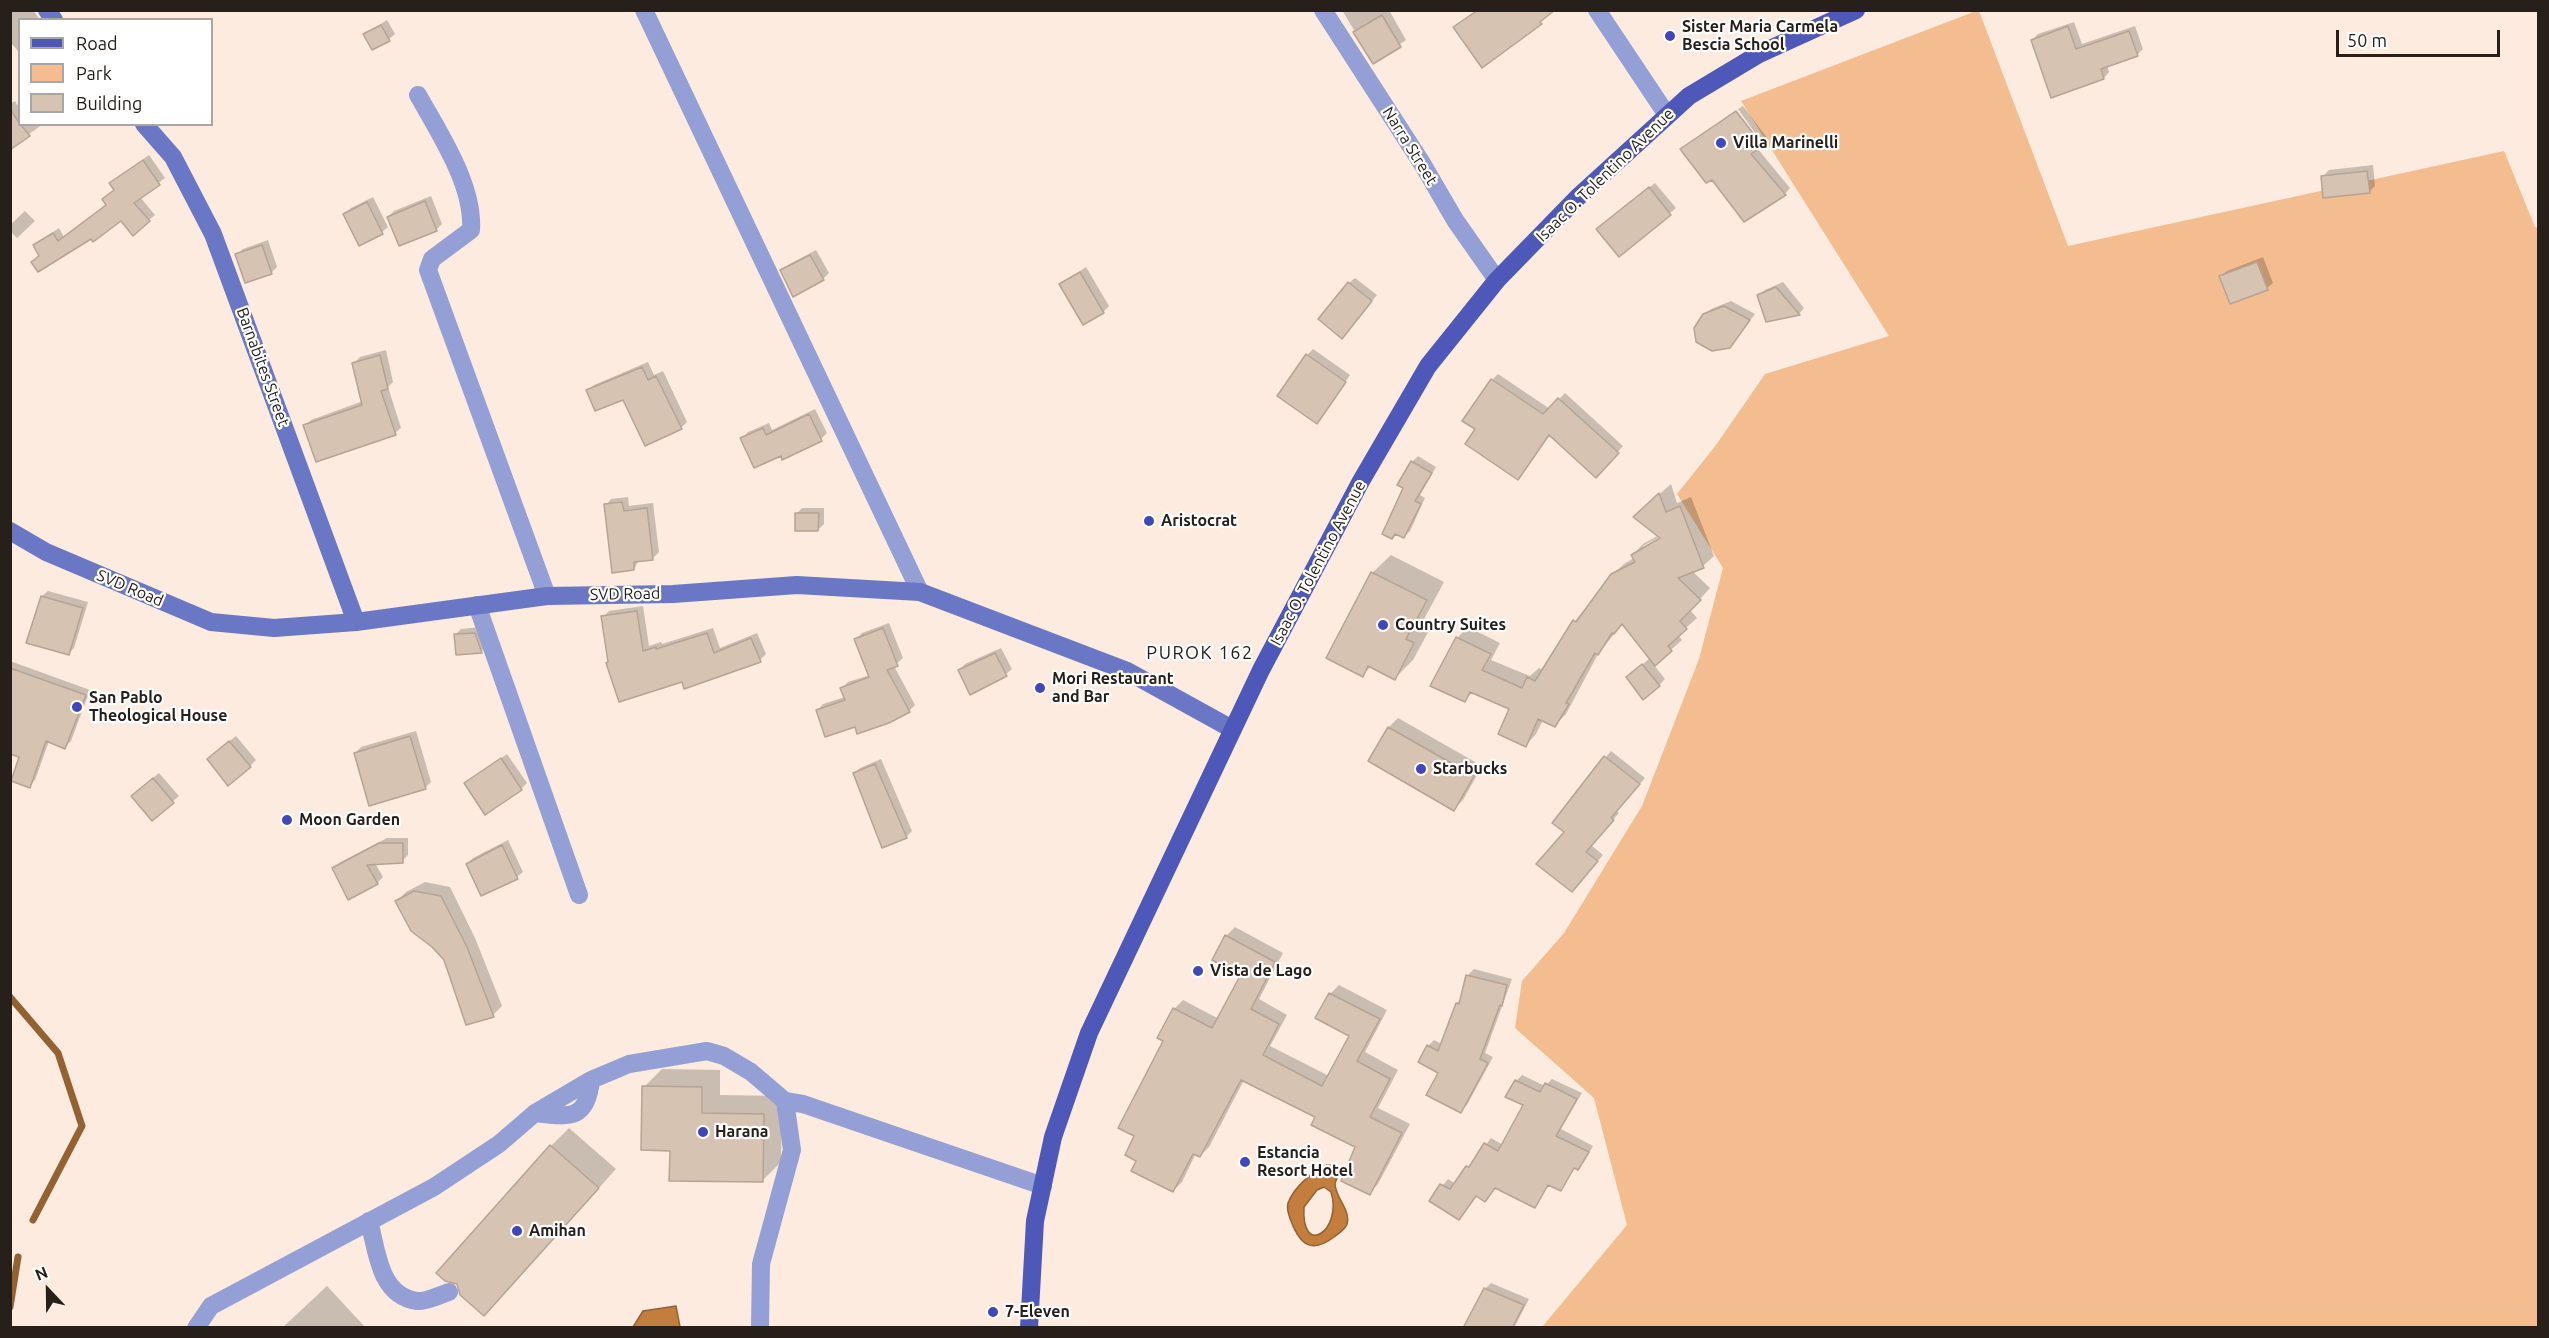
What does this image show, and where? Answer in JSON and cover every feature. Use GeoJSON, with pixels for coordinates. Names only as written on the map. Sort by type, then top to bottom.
{"type":"FeatureCollection","features":[{"type":"Feature","properties":{"kind":"main road","name":"Isaac O. Tolentino Avenue"},"geometry":{"type":"LineString","coordinates":[[1029,1328],[1035,1221],[1053,1137],[1089,1033],[1232,729],[1361,481],[1428,366],[1497,280],[1577,198],[1689,96],[1759,54],[1856,10]]}},
{"type":"Feature","properties":{"kind":"main road","name":"Barnabites Street"},"geometry":{"type":"LineString","coordinates":[[146,126],[173,157],[213,234],[356,622]]}},
{"type":"Feature","properties":{"kind":"main road","name":"SVD Road"},"geometry":{"type":"LineString","coordinates":[[10,531],[46,552],[211,622],[274,628],[356,622],[547,596],[673,594],[797,585],[920,592],[1127,671],[1232,729]]}},
{"type":"Feature","properties":{"kind":"street"},"geometry":{"type":"LineString","coordinates":[[644,10],[920,592]]}},
{"type":"Feature","properties":{"kind":"street","name":"Narra Street"},"geometry":{"type":"LineString","coordinates":[[1323,10],[1423,165],[1455,220],[1497,280]]}},
{"type":"Feature","properties":{"kind":"street"},"geometry":{"type":"LineString","coordinates":[[1597,10],[1667,115]]}},
{"type":"Feature","properties":{"kind":"street"},"geometry":{"type":"LineString","coordinates":[[418,95],[458,169],[472,217],[471,230],[432,259],[428,270],[547,596]]}},
{"type":"Feature","properties":{"kind":"street"},"geometry":{"type":"LineString","coordinates":[[477,605],[579,896]]}},
{"type":"Feature","properties":{"kind":"street"},"geometry":{"type":"LineString","coordinates":[[196,1328],[211,1306],[434,1187],[499,1144],[535,1113],[591,1080],[629,1064],[707,1051],[724,1056],[751,1072],[786,1101],[803,1104],[1043,1186]]}},
{"type":"Feature","properties":{"kind":"street"},"geometry":{"type":"LineString","coordinates":[[760,1328],[761,1264],[792,1150],[786,1101]]}},
{"type":"Feature","properties":{"kind":"street"},"geometry":{"type":"LineString","coordinates":[[369,1221],[383,1276],[400,1295],[418,1301],[449,1292]]}},
{"type":"Feature","properties":{"kind":"green space"},"geometry":{"type":"Polygon","coordinates":[[[1979,11],[2068,246],[2504,151],[2535,227],[2538,228],[2538,1327],[1542,1327],[1627,1225],[1594,1098],[1515,1028],[1522,981],[1564,933],[1642,806],[1699,659],[1723,568],[1677,494],[1716,445],[1765,374],[1889,336],[1741,101],[1979,11]]]}},
{"type":"Feature","properties":{"kind":"shaded area"},"geometry":{"type":"Polygon","coordinates":[[[1327,1165],[1336,1166],[1340,1171],[1335,1183],[1336,1189],[1348,1219],[1340,1233],[1326,1242],[1313,1246],[1298,1236],[1289,1217],[1287,1205],[1299,1186],[1327,1165]],[[1324,1187],[1317,1190],[1304,1207],[1305,1223],[1309,1232],[1314,1235],[1321,1233],[1327,1227],[1331,1218],[1333,1206],[1331,1192],[1324,1187]]]}},
{"type":"Feature","properties":{"kind":"shaded area"},"geometry":{"type":"Polygon","coordinates":[[[676,1306],[680,1327],[633,1327],[643,1311],[676,1306]]]}},
{"type":"Feature","properties":{"kind":"building"},"geometry":{"type":"Polygon","coordinates":[[[1478,10],[1555,10],[1540,22],[1542,24],[1482,68],[1453,27],[1478,10]]]}},
{"type":"Feature","properties":{"kind":"building"},"geometry":{"type":"Polygon","coordinates":[[[1382,15],[1401,47],[1373,64],[1353,32],[1382,15]]]}},
{"type":"Feature","properties":{"kind":"building"},"geometry":{"type":"Polygon","coordinates":[[[381,25],[390,41],[372,50],[363,34],[381,25]]]}},
{"type":"Feature","properties":{"kind":"building"},"geometry":{"type":"Polygon","coordinates":[[[2068,26],[2076,49],[2129,31],[2138,56],[2101,69],[2104,79],[2051,98],[2031,40],[2068,26]]]}},
{"type":"Feature","properties":{"kind":"building"},"geometry":{"type":"Polygon","coordinates":[[[10,109],[18,121],[18,126],[22,126],[30,136],[10,150],[10,109]]]}},
{"type":"Feature","properties":{"kind":"building"},"geometry":{"type":"Polygon","coordinates":[[[1736,111],[1763,146],[1751,154],[1786,195],[1744,222],[1712,180],[1706,183],[1680,149],[1736,111]]]}},
{"type":"Feature","properties":{"kind":"building"},"geometry":{"type":"Polygon","coordinates":[[[143,160],[160,185],[134,203],[150,221],[133,236],[121,221],[93,242],[91,239],[38,272],[31,262],[39,256],[33,245],[53,233],[58,241],[106,205],[102,199],[114,190],[109,183],[143,160]]]}},
{"type":"Feature","properties":{"kind":"building"},"geometry":{"type":"Polygon","coordinates":[[[2367,171],[2370,193],[2323,198],[2321,176],[2367,171]]]}},
{"type":"Feature","properties":{"kind":"building"},"geometry":{"type":"Polygon","coordinates":[[[1649,187],[1671,215],[1619,257],[1596,229],[1649,187]]]}},
{"type":"Feature","properties":{"kind":"building"},"geometry":{"type":"Polygon","coordinates":[[[425,201],[437,231],[399,246],[387,217],[425,201]]]}},
{"type":"Feature","properties":{"kind":"building"},"geometry":{"type":"Polygon","coordinates":[[[367,202],[383,234],[359,246],[343,214],[367,202]]]}},
{"type":"Feature","properties":{"kind":"building"},"geometry":{"type":"Polygon","coordinates":[[[262,245],[272,274],[245,283],[235,254],[262,245]]]}},
{"type":"Feature","properties":{"kind":"building"},"geometry":{"type":"Polygon","coordinates":[[[810,255],[824,280],[793,297],[780,270],[810,255]]]}},
{"type":"Feature","properties":{"kind":"building"},"geometry":{"type":"Polygon","coordinates":[[[2257,262],[2268,290],[2230,304],[2219,276],[2257,262]]]}},
{"type":"Feature","properties":{"kind":"building"},"geometry":{"type":"Polygon","coordinates":[[[1080,272],[1104,313],[1083,325],[1059,284],[1080,272]]]}},
{"type":"Feature","properties":{"kind":"building"},"geometry":{"type":"Polygon","coordinates":[[[1348,282],[1372,301],[1342,339],[1318,319],[1348,282]]]}},
{"type":"Feature","properties":{"kind":"building"},"geometry":{"type":"Polygon","coordinates":[[[1776,287],[1800,315],[1766,322],[1757,295],[1776,287]]]}},
{"type":"Feature","properties":{"kind":"building"},"geometry":{"type":"Polygon","coordinates":[[[1724,306],[1750,320],[1730,348],[1712,351],[1696,342],[1694,328],[1703,314],[1724,306]]]}},
{"type":"Feature","properties":{"kind":"building"},"geometry":{"type":"Polygon","coordinates":[[[1306,354],[1346,382],[1317,424],[1277,396],[1306,354]]]}},
{"type":"Feature","properties":{"kind":"building"},"geometry":{"type":"Polygon","coordinates":[[[380,355],[388,389],[381,391],[396,435],[316,462],[303,425],[362,405],[352,363],[380,355]]]}},
{"type":"Feature","properties":{"kind":"building"},"geometry":{"type":"Polygon","coordinates":[[[642,367],[648,380],[656,376],[682,429],[645,446],[623,400],[595,411],[586,390],[642,367]]]}},
{"type":"Feature","properties":{"kind":"building"},"geometry":{"type":"Polygon","coordinates":[[[1491,379],[1543,414],[1558,398],[1619,453],[1596,478],[1549,435],[1518,480],[1465,444],[1475,429],[1462,421],[1491,379]]]}},
{"type":"Feature","properties":{"kind":"building"},"geometry":{"type":"Polygon","coordinates":[[[809,414],[822,441],[782,460],[781,456],[754,468],[740,438],[763,428],[766,435],[809,414]]]}},
{"type":"Feature","properties":{"kind":"building"},"geometry":{"type":"Polygon","coordinates":[[[1411,461],[1432,473],[1415,501],[1421,504],[1404,538],[1395,534],[1392,539],[1382,534],[1403,488],[1397,485],[1411,461]]]}},
{"type":"Feature","properties":{"kind":"building"},"geometry":{"type":"Polygon","coordinates":[[[1659,493],[1666,512],[1680,506],[1704,568],[1678,578],[1701,600],[1680,621],[1687,629],[1668,646],[1672,651],[1655,666],[1622,624],[1614,634],[1612,633],[1598,655],[1595,653],[1555,727],[1538,719],[1526,747],[1498,734],[1509,709],[1470,692],[1465,702],[1430,686],[1456,637],[1491,654],[1482,670],[1522,688],[1527,677],[1535,681],[1573,620],[1576,622],[1611,574],[1635,562],[1631,555],[1660,538],[1633,517],[1659,493]]]}},
{"type":"Feature","properties":{"kind":"building"},"geometry":{"type":"Polygon","coordinates":[[[622,502],[624,511],[647,508],[653,560],[634,562],[634,570],[612,573],[604,504],[622,502]]]}},
{"type":"Feature","properties":{"kind":"building"},"geometry":{"type":"Polygon","coordinates":[[[795,513],[819,513],[818,531],[795,531],[795,513]]]}},
{"type":"Feature","properties":{"kind":"building"},"geometry":{"type":"Polygon","coordinates":[[[1371,572],[1427,600],[1406,639],[1414,643],[1395,680],[1368,666],[1363,677],[1326,658],[1371,572]]]}},
{"type":"Feature","properties":{"kind":"building"},"geometry":{"type":"Polygon","coordinates":[[[41,596],[83,608],[69,655],[26,643],[41,596]]]}},
{"type":"Feature","properties":{"kind":"building"},"geometry":{"type":"Polygon","coordinates":[[[637,611],[643,651],[707,633],[714,653],[751,638],[761,662],[684,689],[682,682],[619,702],[606,663],[608,662],[601,616],[637,611]]]}},
{"type":"Feature","properties":{"kind":"building"},"geometry":{"type":"Polygon","coordinates":[[[883,628],[898,666],[887,670],[910,712],[889,723],[857,734],[855,727],[825,737],[816,710],[845,700],[840,688],[869,677],[854,639],[883,628]]]}},
{"type":"Feature","properties":{"kind":"building"},"geometry":{"type":"Polygon","coordinates":[[[475,633],[482,653],[456,655],[454,634],[475,633]]]}},
{"type":"Feature","properties":{"kind":"building"},"geometry":{"type":"Polygon","coordinates":[[[995,653],[1007,676],[970,695],[958,670],[995,653]]]}},
{"type":"Feature","properties":{"kind":"building"},"geometry":{"type":"Polygon","coordinates":[[[1642,664],[1660,686],[1643,700],[1626,677],[1642,664]]]}},
{"type":"Feature","properties":{"kind":"building"},"geometry":{"type":"Polygon","coordinates":[[[10,668],[86,695],[65,749],[46,741],[30,788],[11,781],[19,757],[10,754],[10,668]]]}},
{"type":"Feature","properties":{"kind":"building","name":"Starbucks"},"geometry":{"type":"Polygon","coordinates":[[[1388,727],[1474,776],[1454,811],[1368,761],[1388,727]]]}},
{"type":"Feature","properties":{"kind":"building"},"geometry":{"type":"Polygon","coordinates":[[[410,736],[426,789],[369,806],[354,753],[410,736]]]}},
{"type":"Feature","properties":{"kind":"building"},"geometry":{"type":"Polygon","coordinates":[[[229,741],[251,767],[228,786],[207,759],[229,741]]]}},
{"type":"Feature","properties":{"kind":"building"},"geometry":{"type":"Polygon","coordinates":[[[1604,756],[1640,784],[1611,818],[1614,820],[1586,852],[1598,861],[1572,892],[1536,864],[1564,832],[1552,823],[1604,756]]]}},
{"type":"Feature","properties":{"kind":"building"},"geometry":{"type":"Polygon","coordinates":[[[501,758],[522,790],[485,815],[464,783],[501,758]]]}},
{"type":"Feature","properties":{"kind":"building"},"geometry":{"type":"Polygon","coordinates":[[[875,764],[907,838],[882,848],[853,773],[875,764]]]}},
{"type":"Feature","properties":{"kind":"building"},"geometry":{"type":"Polygon","coordinates":[[[153,778],[174,803],[152,821],[131,796],[153,778]]]}},
{"type":"Feature","properties":{"kind":"building"},"geometry":{"type":"Polygon","coordinates":[[[379,843],[403,843],[403,863],[367,865],[378,884],[348,900],[332,868],[379,843]]]}},
{"type":"Feature","properties":{"kind":"building"},"geometry":{"type":"Polygon","coordinates":[[[502,845],[518,879],[481,896],[466,864],[502,845]]]}},
{"type":"Feature","properties":{"kind":"building"},"geometry":{"type":"Polygon","coordinates":[[[414,891],[441,896],[467,947],[494,1017],[466,1025],[444,960],[432,947],[411,931],[395,901],[414,891]]]}},
{"type":"Feature","properties":{"kind":"building"},"geometry":{"type":"Polygon","coordinates":[[[1225,935],[1275,962],[1251,1009],[1279,1024],[1263,1055],[1322,1086],[1349,1036],[1315,1018],[1329,993],[1380,1019],[1357,1061],[1390,1079],[1370,1117],[1402,1133],[1370,1195],[1341,1181],[1355,1147],[1311,1125],[1315,1117],[1241,1080],[1200,1157],[1193,1154],[1173,1192],[1131,1171],[1136,1161],[1125,1155],[1134,1136],[1118,1128],[1163,1041],[1157,1038],[1173,1008],[1212,1028],[1240,976],[1212,960],[1225,935]]]}},
{"type":"Feature","properties":{"kind":"building"},"geometry":{"type":"Polygon","coordinates":[[[1466,975],[1507,985],[1502,1006],[1500,1005],[1480,1059],[1488,1063],[1461,1113],[1426,1095],[1438,1073],[1418,1062],[1427,1045],[1438,1051],[1456,1003],[1459,1004],[1466,975]]]}},
{"type":"Feature","properties":{"kind":"building"},"geometry":{"type":"Polygon","coordinates":[[[1515,1080],[1540,1092],[1545,1083],[1577,1099],[1556,1136],[1589,1152],[1578,1170],[1574,1168],[1561,1191],[1548,1185],[1535,1208],[1495,1188],[1485,1202],[1476,1196],[1459,1220],[1429,1201],[1440,1184],[1450,1189],[1466,1166],[1469,1167],[1484,1143],[1498,1151],[1523,1105],[1505,1097],[1515,1080]]]}},
{"type":"Feature","properties":{"kind":"building","name":"Harana"},"geometry":{"type":"Polygon","coordinates":[[[642,1086],[702,1087],[702,1113],[764,1114],[763,1182],[669,1181],[670,1151],[641,1150],[642,1086]]]}},
{"type":"Feature","properties":{"kind":"building","name":"Amihan"},"geometry":{"type":"Polygon","coordinates":[[[550,1145],[599,1188],[484,1316],[460,1295],[457,1284],[445,1281],[436,1273],[550,1145]]]}},
{"type":"Feature","properties":{"kind":"building"},"geometry":{"type":"Polygon","coordinates":[[[1484,1288],[1524,1305],[1512,1328],[1463,1328],[1484,1288]]]}},
{"type":"Feature","properties":{"kind":"waterway"},"geometry":{"type":"LineString","coordinates":[[10,997],[58,1053],[82,1126],[33,1220]]}},
{"type":"Feature","properties":{"kind":"waterway"},"geometry":{"type":"LineString","coordinates":[[10,1307],[18,1257]]}},
{"type":"Feature","properties":{"kind":"place","name":"Sister Maria Carmela Bescia School"},"geometry":{"type":"Point","coordinates":[1670,36]}},
{"type":"Feature","properties":{"kind":"place","name":"Villa Marinelli"},"geometry":{"type":"Point","coordinates":[1721,143]}},
{"type":"Feature","properties":{"kind":"place","name":"Aristocrat"},"geometry":{"type":"Point","coordinates":[1149,521]}},
{"type":"Feature","properties":{"kind":"place","name":"Country Suites"},"geometry":{"type":"Point","coordinates":[1383,625]}},
{"type":"Feature","properties":{"kind":"place","name":"Mori Restaurant and Bar"},"geometry":{"type":"Point","coordinates":[1040,688]}},
{"type":"Feature","properties":{"kind":"place","name":"San Pablo Theological House"},"geometry":{"type":"Point","coordinates":[77,707]}},
{"type":"Feature","properties":{"kind":"place","name":"Starbucks"},"geometry":{"type":"Point","coordinates":[1421,769]}},
{"type":"Feature","properties":{"kind":"place","name":"Moon Garden"},"geometry":{"type":"Point","coordinates":[287,820]}},
{"type":"Feature","properties":{"kind":"place","name":"Vista de Lago"},"geometry":{"type":"Point","coordinates":[1198,971]}},
{"type":"Feature","properties":{"kind":"place","name":"Harana"},"geometry":{"type":"Point","coordinates":[703,1132]}},
{"type":"Feature","properties":{"kind":"place","name":"Estancia Resort Hotel"},"geometry":{"type":"Point","coordinates":[1245,1162]}},
{"type":"Feature","properties":{"kind":"place","name":"Amihan"},"geometry":{"type":"Point","coordinates":[517,1231]}},
{"type":"Feature","properties":{"kind":"place","name":"7-Eleven"},"geometry":{"type":"Point","coordinates":[993,1312]}},
{"type":"Feature","properties":{"kind":"district","name":"PUROK 162"},"geometry":{"type":"Point","coordinates":[1200,653]}}]}
